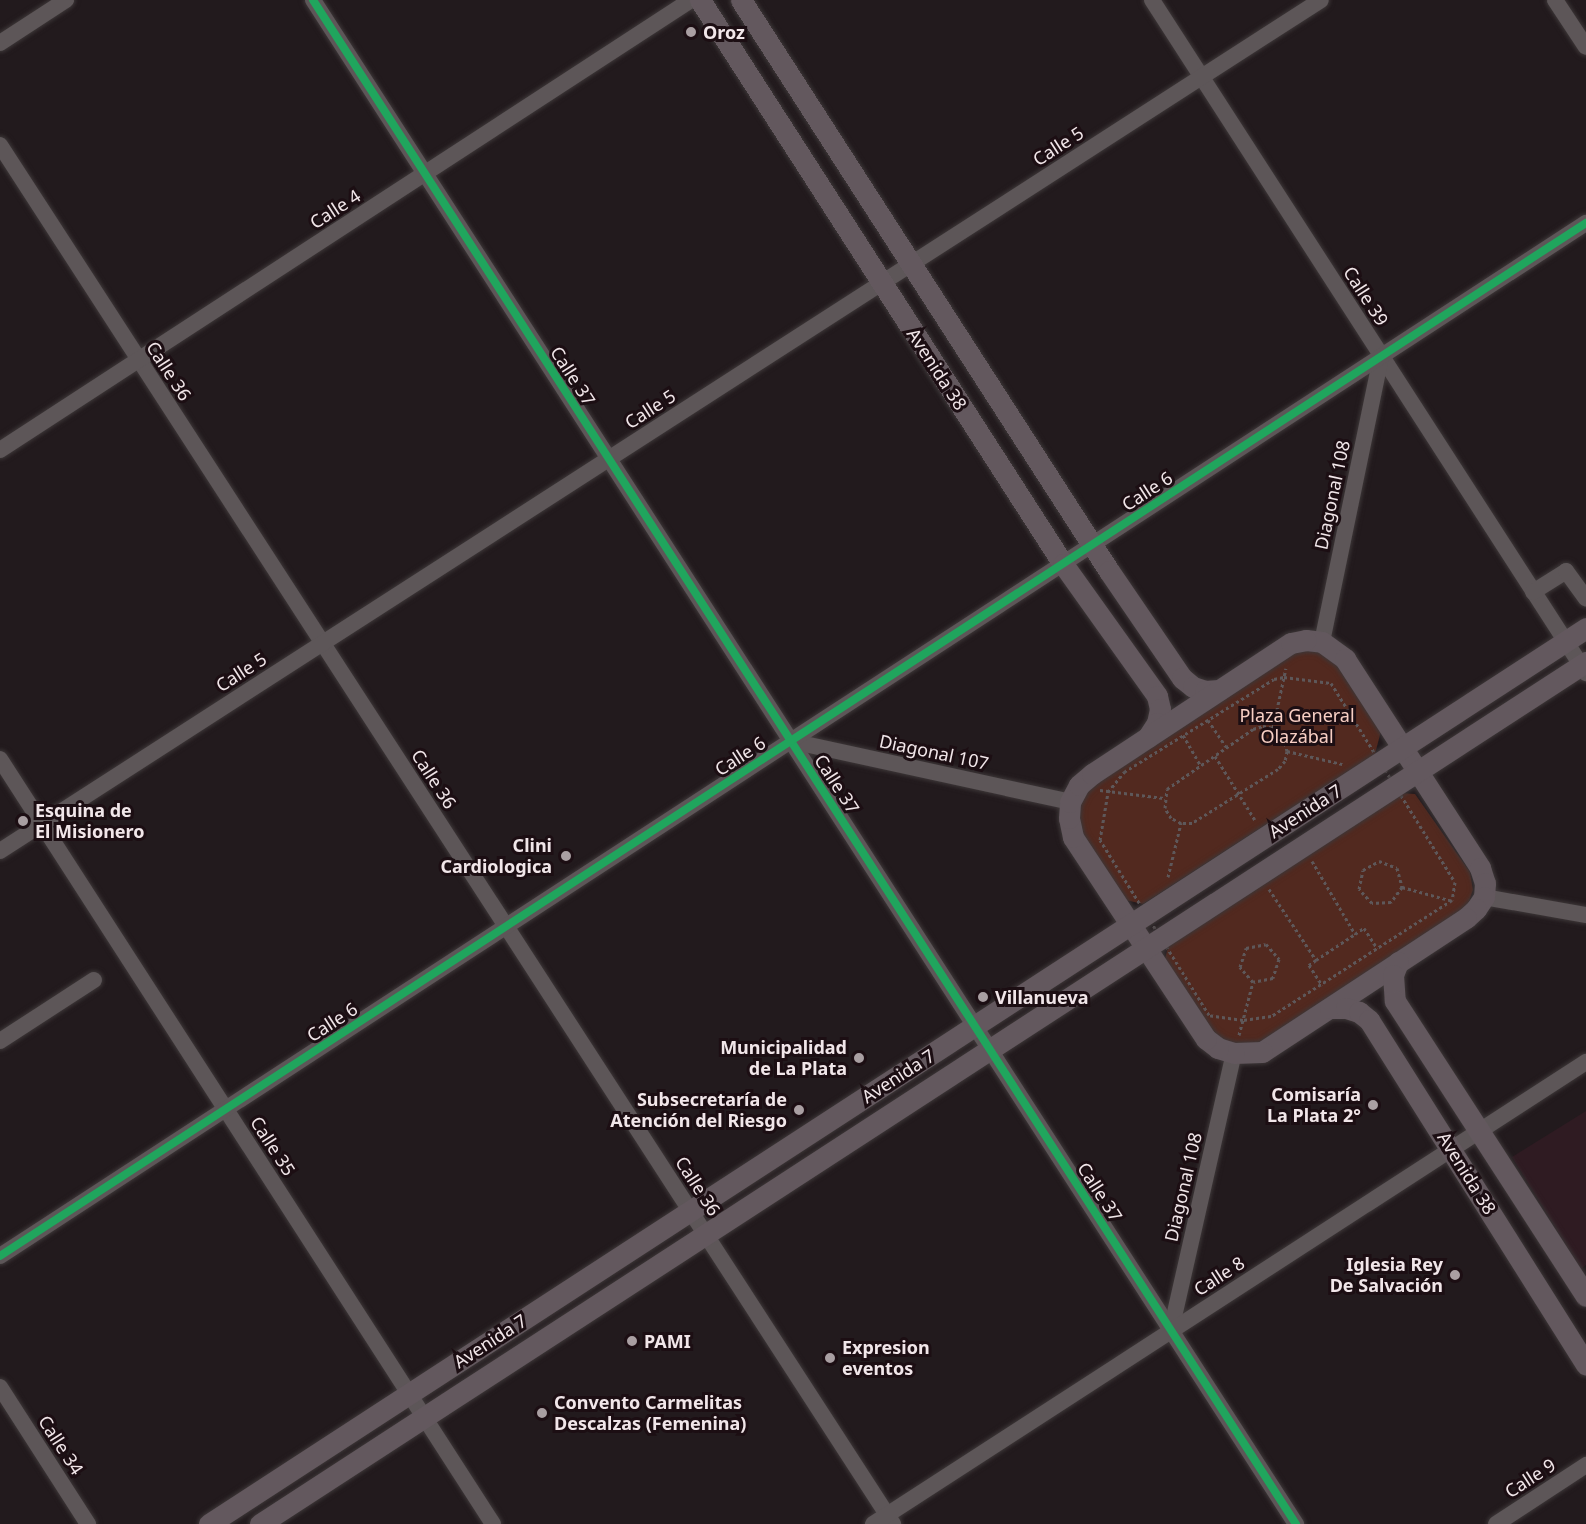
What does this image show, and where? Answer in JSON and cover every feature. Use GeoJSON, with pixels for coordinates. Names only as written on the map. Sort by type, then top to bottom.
{"type":"FeatureCollection","features":[{"type":"Feature","properties":{"kind":"main road","name":"Avenida 38"},"geometry":{"type":"LineString","coordinates":[[700,0],[1063,564],[1157,696],[1160,710],[1157,723],[1148,737]]}},
{"type":"Feature","properties":{"kind":"main road","name":"Avenida 38"},"geometry":{"type":"LineString","coordinates":[[741,0],[1092,545],[1182,678],[1199,689],[1219,690]]}},
{"type":"Feature","properties":{"kind":"main road","name":"Avenida 7"},"geometry":{"type":"LineString","coordinates":[[209,1524],[1586,628]]}},
{"type":"Feature","properties":{"kind":"main road"},"geometry":{"type":"LineString","coordinates":[[1306,640],[1322,642],[1345,659],[1480,868],[1485,883],[1480,903],[1398,963],[1262,1052],[1234,1053],[1218,1048],[1206,1039],[1073,837],[1069,818],[1074,793],[1148,737],[1291,643],[1306,640]]}},
{"type":"Feature","properties":{"kind":"main road","name":"Avenida 7"},"geometry":{"type":"LineString","coordinates":[[260,1524],[1146,948],[1584,667]]}},
{"type":"Feature","properties":{"kind":"main road","name":"Avenida 38"},"geometry":{"type":"LineString","coordinates":[[1398,963],[1393,975],[1395,1001],[1586,1296]]}},
{"type":"Feature","properties":{"kind":"main road","name":"Avenida 38"},"geometry":{"type":"LineString","coordinates":[[1330,1008],[1346,1008],[1359,1012],[1369,1020],[1453,1149],[1586,1364]]}},
{"type":"Feature","properties":{"kind":"street"},"geometry":{"type":"LineString","coordinates":[[0,43],[66,0]]}},
{"type":"Feature","properties":{"kind":"street","name":"Calle 37"},"geometry":{"type":"LineString","coordinates":[[313,0],[1296,1524]]}},
{"type":"Feature","properties":{"kind":"street","name":"Calle 4"},"geometry":{"type":"LineString","coordinates":[[0,450],[691,0]]}},
{"type":"Feature","properties":{"kind":"street","name":"Calle 39"},"geometry":{"type":"LineString","coordinates":[[1152,0],[1533,592],[1584,667]]}},
{"type":"Feature","properties":{"kind":"street","name":"Calle 5"},"geometry":{"type":"LineString","coordinates":[[0,851],[1321,0]]}},
{"type":"Feature","properties":{"kind":"street"},"geometry":{"type":"LineString","coordinates":[[1556,0],[1586,47]]}},
{"type":"Feature","properties":{"kind":"street","name":"Calle 36"},"geometry":{"type":"LineString","coordinates":[[0,145],[706,1234],[885,1521]]}},
{"type":"Feature","properties":{"kind":"street","name":"Calle 6"},"geometry":{"type":"LineString","coordinates":[[0,1256],[1586,223]]}},
{"type":"Feature","properties":{"kind":"street","name":"Diagonal 108"},"geometry":{"type":"LineString","coordinates":[[1322,642],[1382,356]]}},
{"type":"Feature","properties":{"kind":"street"},"geometry":{"type":"LineString","coordinates":[[1533,592],[1566,571],[1586,600]]}},
{"type":"Feature","properties":{"kind":"street","name":"Diagonal 107"},"geometry":{"type":"LineString","coordinates":[[791,741],[1074,793]]}},
{"type":"Feature","properties":{"kind":"street","name":"Calle 35"},"geometry":{"type":"LineString","coordinates":[[0,759],[493,1524]]}},
{"type":"Feature","properties":{"kind":"street"},"geometry":{"type":"LineString","coordinates":[[1480,903],[1586,915]]}},
{"type":"Feature","properties":{"kind":"street"},"geometry":{"type":"LineString","coordinates":[[0,1041],[93,980]]}},
{"type":"Feature","properties":{"kind":"street","name":"Diagonal 108"},"geometry":{"type":"LineString","coordinates":[[1171,1330],[1234,1053]]}},
{"type":"Feature","properties":{"kind":"street","name":"Calle 8"},"geometry":{"type":"LineString","coordinates":[[885,1521],[1171,1330],[1586,1062]]}},
{"type":"Feature","properties":{"kind":"street","name":"Calle 34"},"geometry":{"type":"LineString","coordinates":[[0,1387],[88,1524]]}},
{"type":"Feature","properties":{"kind":"street","name":"Calle 9"},"geometry":{"type":"LineString","coordinates":[[1496,1524],[1586,1465]]}},
{"type":"Feature","properties":{"kind":"path"},"geometry":{"type":"LineString","coordinates":[[1273,728],[1291,643]]}},
{"type":"Feature","properties":{"kind":"path"},"geometry":{"type":"LineString","coordinates":[[1208,720],[1227,747]]}},
{"type":"Feature","properties":{"kind":"path"},"geometry":{"type":"LineString","coordinates":[[1263,726],[1273,728],[1284,737],[1287,751],[1285,760],[1278,769],[1192,823],[1181,823],[1171,818],[1165,808],[1164,798],[1173,783],[1253,729],[1263,726]]}},
{"type":"Feature","properties":{"kind":"path"},"geometry":{"type":"LineString","coordinates":[[1183,735],[1200,764]]}},
{"type":"Feature","properties":{"kind":"path"},"geometry":{"type":"LineString","coordinates":[[1287,751],[1342,764]]}},
{"type":"Feature","properties":{"kind":"path"},"geometry":{"type":"LineString","coordinates":[[1214,755],[1255,820]]}},
{"type":"Feature","properties":{"kind":"path"},"geometry":{"type":"LineString","coordinates":[[1074,793],[1108,792],[1164,798]]}},
{"type":"Feature","properties":{"kind":"path"},"geometry":{"type":"LineString","coordinates":[[1168,877],[1181,823]]}},
{"type":"Feature","properties":{"kind":"path"},"geometry":{"type":"LineString","coordinates":[[1311,859],[1355,934]]}},
{"type":"Feature","properties":{"kind":"path"},"geometry":{"type":"LineString","coordinates":[[1379,861],[1397,868],[1402,886],[1391,902],[1372,903],[1359,889],[1363,870],[1379,861]]}},
{"type":"Feature","properties":{"kind":"path"},"geometry":{"type":"LineString","coordinates":[[1402,886],[1480,903]]}},
{"type":"Feature","properties":{"kind":"path"},"geometry":{"type":"LineString","coordinates":[[1268,887],[1316,960]]}},
{"type":"Feature","properties":{"kind":"path"},"geometry":{"type":"LineString","coordinates":[[1322,985],[1309,965],[1316,960],[1364,928],[1377,948]]}},
{"type":"Feature","properties":{"kind":"path"},"geometry":{"type":"LineString","coordinates":[[1266,944],[1279,959],[1273,978],[1253,982],[1240,967],[1246,948],[1266,944]]}},
{"type":"Feature","properties":{"kind":"path"},"geometry":{"type":"LineString","coordinates":[[1234,1053],[1253,982]]}},
{"type":"Feature","properties":{"kind":"shaded area"},"geometry":{"type":"Polygon","coordinates":[[[1586,1111],[1586,1265],[1581,1269],[1512,1157],[1586,1111]]]}},
{"type":"Feature","properties":{"kind":"green space","name":"Plaza General Olazábal"},"geometry":{"type":"Polygon","coordinates":[[[1313,647],[1331,657],[1381,731],[1375,754],[1143,904],[1121,899],[1074,829],[1083,786],[1292,650],[1313,647]]]}},
{"type":"Feature","properties":{"kind":"green space"},"geometry":{"type":"Polygon","coordinates":[[[1401,793],[1415,794],[1470,872],[1473,890],[1467,907],[1258,1043],[1233,1045],[1206,1033],[1163,967],[1169,943],[1401,793]]]}},
{"type":"Feature","properties":{"kind":"cycle path"},"geometry":{"type":"LineString","coordinates":[[313,0],[1296,1524]]}},
{"type":"Feature","properties":{"kind":"cycle path"},"geometry":{"type":"LineString","coordinates":[[0,1256],[1586,223]]}},
{"type":"Feature","properties":{"kind":"place","name":"Oroz"},"geometry":{"type":"Point","coordinates":[691,32]}},
{"type":"Feature","properties":{"kind":"place","name":"Esquina de El Misionero"},"geometry":{"type":"Point","coordinates":[23,821]}},
{"type":"Feature","properties":{"kind":"place","name":"Clini Cardiologica"},"geometry":{"type":"Point","coordinates":[566,856]}},
{"type":"Feature","properties":{"kind":"place","name":"Villanueva"},"geometry":{"type":"Point","coordinates":[983,997]}},
{"type":"Feature","properties":{"kind":"place","name":"Municipalidad de La Plata"},"geometry":{"type":"Point","coordinates":[859,1058]}},
{"type":"Feature","properties":{"kind":"place","name":"Comisaría La Plata 2°"},"geometry":{"type":"Point","coordinates":[1373,1105]}},
{"type":"Feature","properties":{"kind":"place","name":"Subsecretaría de Atención del Riesgo"},"geometry":{"type":"Point","coordinates":[799,1110]}},
{"type":"Feature","properties":{"kind":"place","name":"Iglesia Rey De Salvación"},"geometry":{"type":"Point","coordinates":[1455,1275]}},
{"type":"Feature","properties":{"kind":"place","name":"PAMI"},"geometry":{"type":"Point","coordinates":[632,1341]}},
{"type":"Feature","properties":{"kind":"place","name":"Expresion eventos"},"geometry":{"type":"Point","coordinates":[830,1358]}},
{"type":"Feature","properties":{"kind":"place","name":"Convento Carmelitas Descalzas (Femenina)"},"geometry":{"type":"Point","coordinates":[542,1413]}}]}
